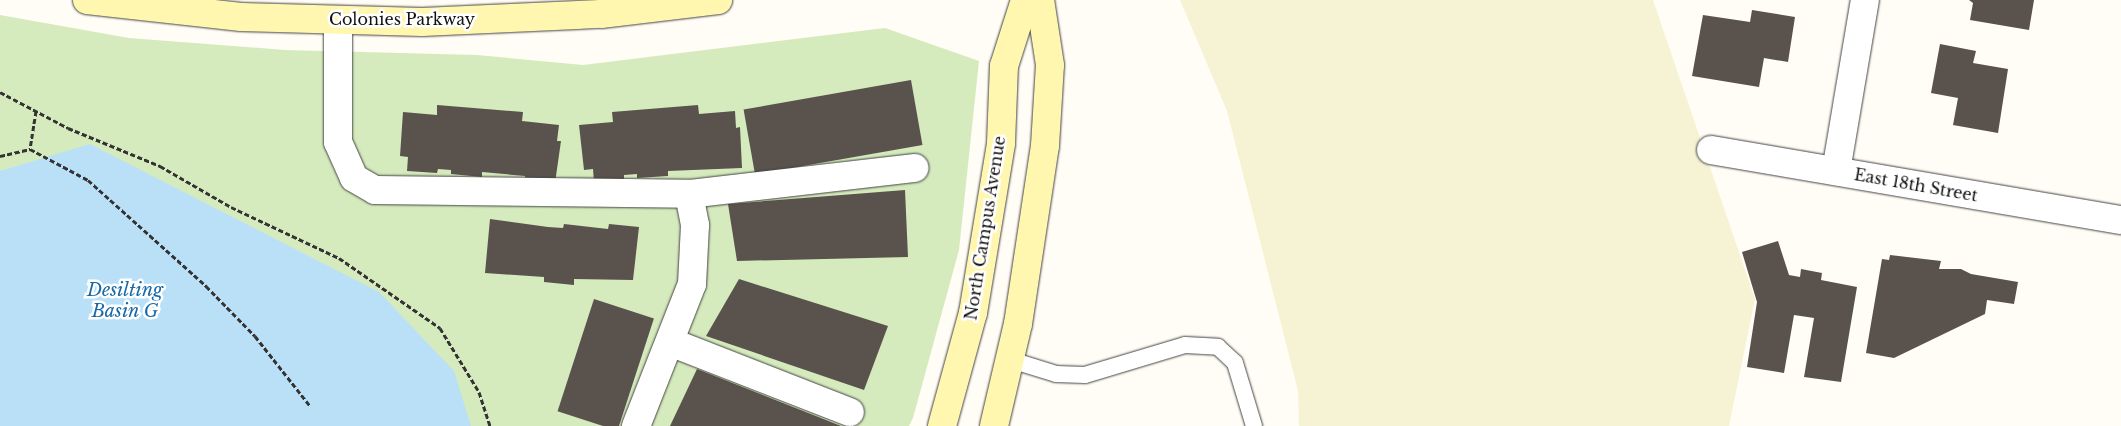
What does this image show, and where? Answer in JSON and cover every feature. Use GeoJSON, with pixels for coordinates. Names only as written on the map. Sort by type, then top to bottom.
{"type":"FeatureCollection","features":[{"type":"Feature","properties":{"kind":"main road","name":"Colonies Parkway"},"geometry":{"type":"LineString","coordinates":[[92,0],[241,17],[422,22],[601,14],[718,0]]}},
{"type":"Feature","properties":{"kind":"main road","name":"North Campus Avenue"},"geometry":{"type":"LineString","coordinates":[[942,426],[973,313],[1001,143],[1004,66],[1025,0]]}},
{"type":"Feature","properties":{"kind":"main road"},"geometry":{"type":"LineString","coordinates":[[994,426],[1011,360],[1045,146],[1050,65],[1040,0]]}},
{"type":"Feature","properties":{"kind":"street"},"geometry":{"type":"LineString","coordinates":[[1836,171],[1865,0]]}},
{"type":"Feature","properties":{"kind":"street"},"geometry":{"type":"LineString","coordinates":[[338,20],[338,142],[354,178],[375,190],[689,194],[915,168]]}},
{"type":"Feature","properties":{"kind":"street","name":"East 18th Street"},"geometry":{"type":"LineString","coordinates":[[1711,150],[2121,220]]}},
{"type":"Feature","properties":{"kind":"street"},"geometry":{"type":"LineString","coordinates":[[636,426],[692,284],[695,225],[689,194]]}},
{"type":"Feature","properties":{"kind":"street"},"geometry":{"type":"LineString","coordinates":[[670,342],[850,412]]}},
{"type":"Feature","properties":{"kind":"lane"},"geometry":{"type":"LineString","coordinates":[[1011,360],[1056,374],[1085,375],[1186,345],[1218,347],[1235,363],[1254,426]]}},
{"type":"Feature","properties":{"kind":"path"},"geometry":{"type":"LineString","coordinates":[[0,92],[36,111],[160,166],[231,207],[339,258],[440,328],[479,392],[490,426]]}},
{"type":"Feature","properties":{"kind":"path"},"geometry":{"type":"LineString","coordinates":[[30,149],[36,111]]}},
{"type":"Feature","properties":{"kind":"path"},"geometry":{"type":"LineString","coordinates":[[0,156],[30,149],[88,180],[199,280],[255,336],[310,406]]}},
{"type":"Feature","properties":{"kind":"shaded area"},"geometry":{"type":"Polygon","coordinates":[[[1180,0],[1653,0],[1755,299],[1729,426],[1299,426],[1298,391],[1227,111],[1180,0]]]}},
{"type":"Feature","properties":{"kind":"green space"},"geometry":{"type":"Polygon","coordinates":[[[0,15],[129,38],[285,50],[477,55],[583,65],[885,28],[979,61],[959,250],[913,418],[909,426],[0,426],[0,15]]]}},
{"type":"Feature","properties":{"kind":"water","name":"Desilting Basin G"},"geometry":{"type":"Polygon","coordinates":[[[90,144],[379,292],[454,371],[471,426],[0,426],[0,171],[90,144]]]}},
{"type":"Feature","properties":{"kind":"building"},"geometry":{"type":"Polygon","coordinates":[[[1969,0],[2034,0],[2029,30],[1970,20],[1973,3],[1969,0]]]}},
{"type":"Feature","properties":{"kind":"building"},"geometry":{"type":"Polygon","coordinates":[[[1752,10],[1795,17],[1788,62],[1764,58],[1759,87],[1692,76],[1703,15],[1750,22],[1752,10]]]}},
{"type":"Feature","properties":{"kind":"building"},"geometry":{"type":"Polygon","coordinates":[[[1940,44],[1976,51],[1973,63],[2008,69],[1998,133],[1953,125],[1958,98],[1931,93],[1940,44]]]}},
{"type":"Feature","properties":{"kind":"building"},"geometry":{"type":"Polygon","coordinates":[[[911,80],[922,145],[755,175],[744,110],[911,80]]]}},
{"type":"Feature","properties":{"kind":"building"},"geometry":{"type":"Polygon","coordinates":[[[437,105],[523,112],[522,121],[559,125],[557,141],[561,141],[555,183],[525,180],[525,176],[482,172],[482,177],[451,174],[451,170],[438,169],[437,173],[407,171],[408,157],[400,156],[403,112],[437,115],[437,105]]]}},
{"type":"Feature","properties":{"kind":"building"},"geometry":{"type":"Polygon","coordinates":[[[698,105],[699,114],[735,111],[736,128],[740,127],[742,168],[668,171],[668,176],[637,178],[637,174],[624,175],[624,180],[594,182],[593,169],[584,170],[579,125],[613,122],[612,112],[698,105]]]}},
{"type":"Feature","properties":{"kind":"building"},"geometry":{"type":"Polygon","coordinates":[[[905,190],[908,257],[737,261],[728,204],[905,190]]]}},
{"type":"Feature","properties":{"kind":"building"},"geometry":{"type":"Polygon","coordinates":[[[490,219],[563,228],[564,224],[608,229],[609,224],[639,227],[633,280],[574,279],[574,285],[544,282],[544,277],[485,273],[490,219]]]}},
{"type":"Feature","properties":{"kind":"building"},"geometry":{"type":"Polygon","coordinates":[[[1778,241],[1789,275],[1800,277],[1801,269],[1822,273],[1821,280],[1857,287],[1841,382],[1804,377],[1814,318],[1794,315],[1784,373],[1747,367],[1757,302],[1742,252],[1778,241]]]}},
{"type":"Feature","properties":{"kind":"building"},"geometry":{"type":"Polygon","coordinates":[[[1890,255],[1941,261],[1939,269],[1961,269],[1971,274],[2018,282],[2014,304],[1987,300],[1985,314],[1894,358],[1866,353],[1882,259],[1889,260],[1890,255]]]}},
{"type":"Feature","properties":{"kind":"building"},"geometry":{"type":"Polygon","coordinates":[[[739,279],[888,326],[864,390],[706,336],[739,279]]]}},
{"type":"Feature","properties":{"kind":"building"},"geometry":{"type":"Polygon","coordinates":[[[594,299],[654,318],[619,426],[603,426],[558,411],[594,299]]]}},
{"type":"Feature","properties":{"kind":"building"},"geometry":{"type":"Polygon","coordinates":[[[697,369],[841,426],[670,426],[697,369]]]}}]}
